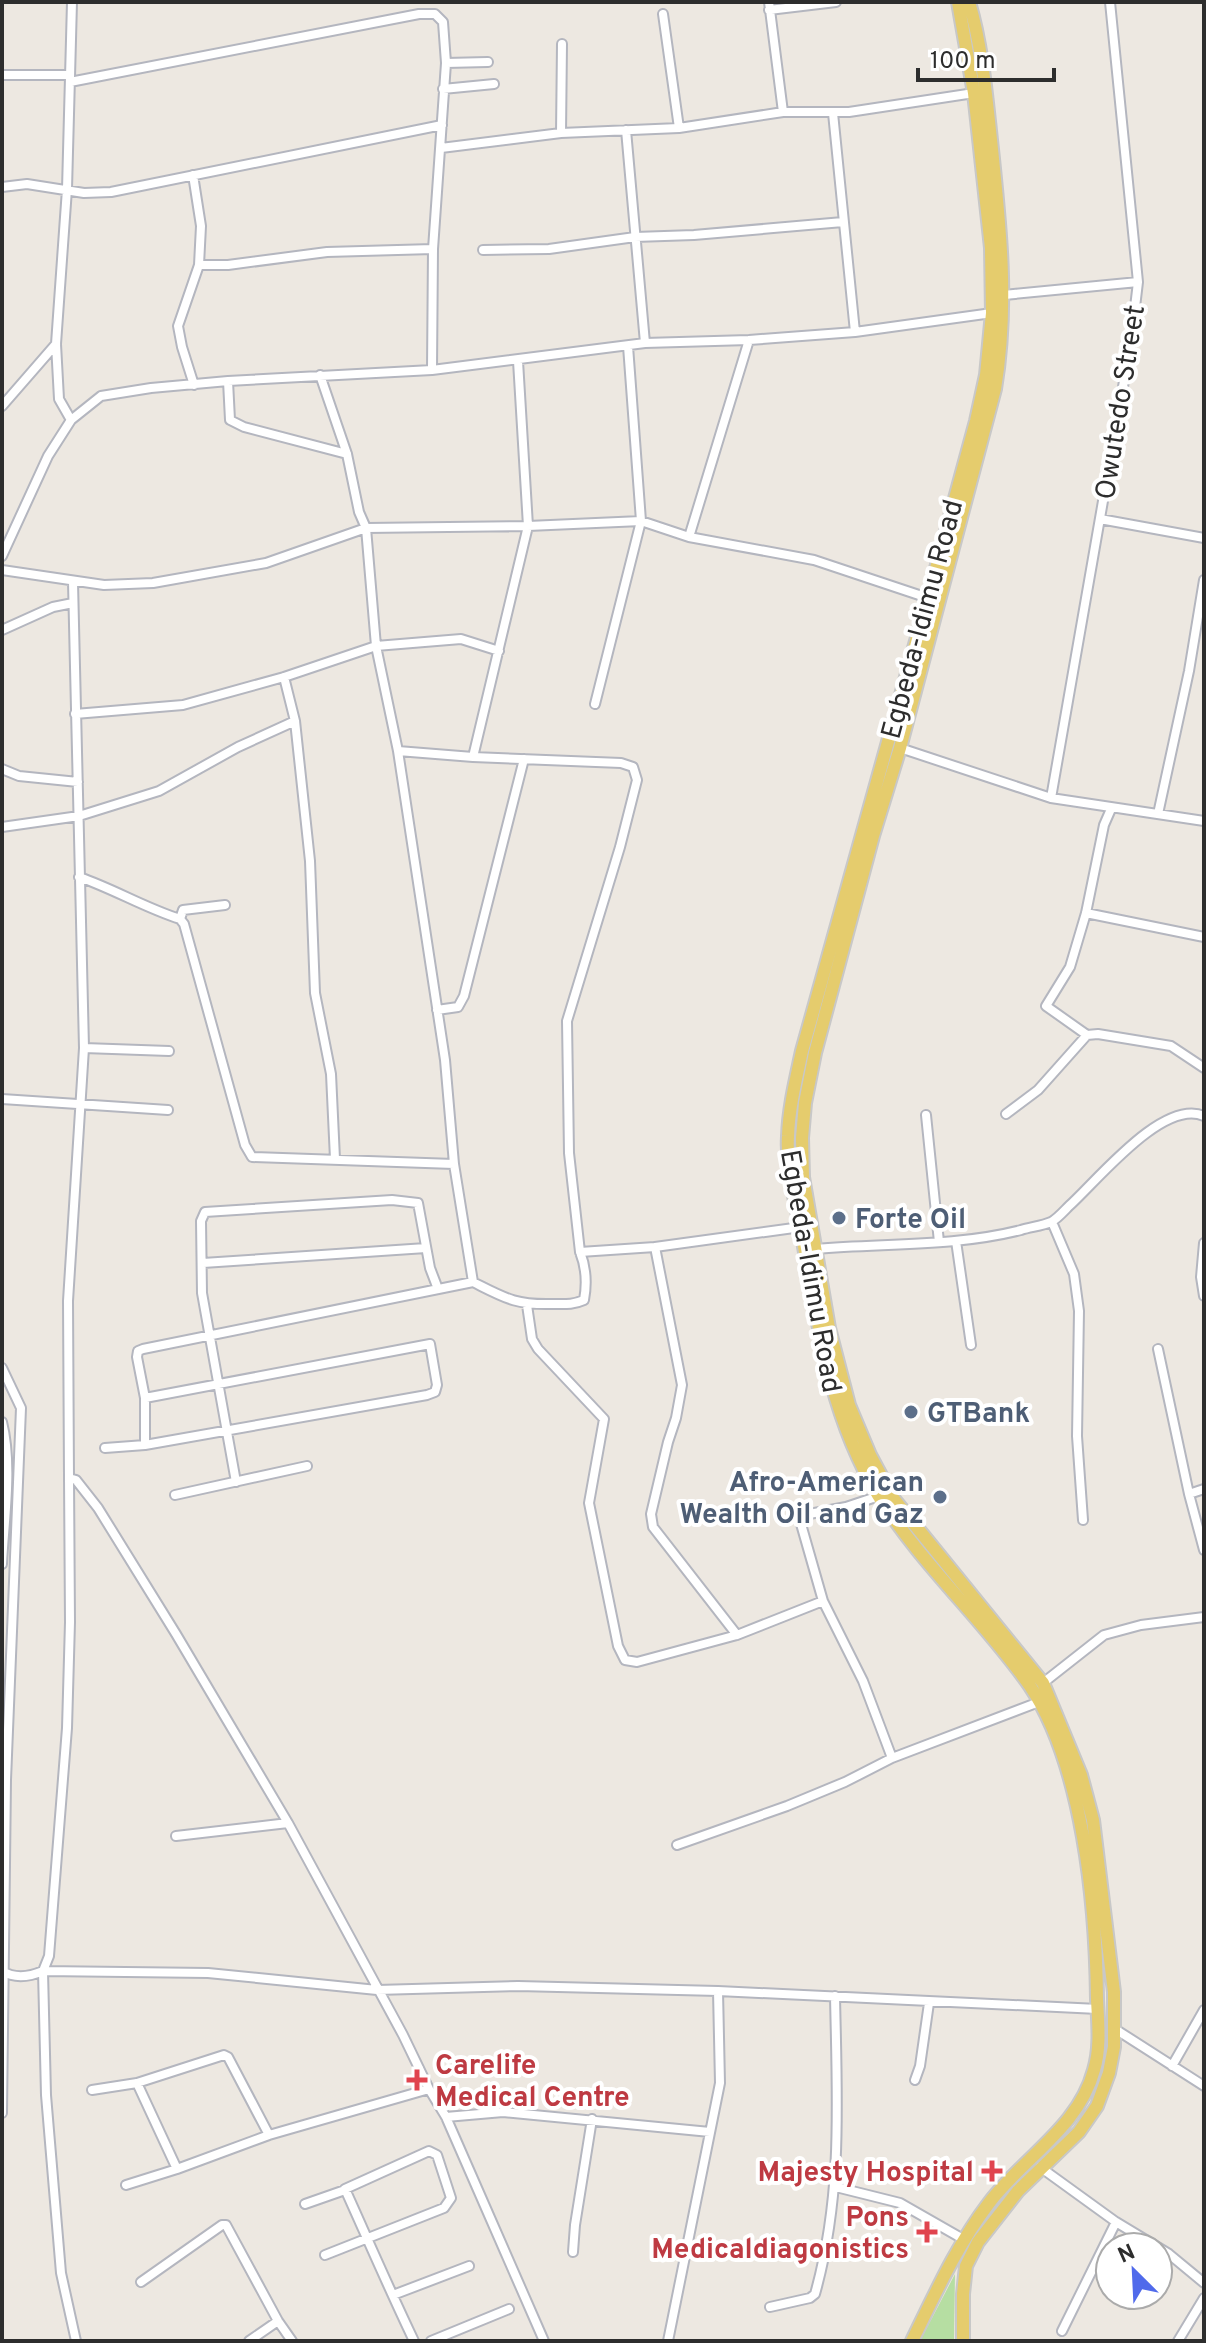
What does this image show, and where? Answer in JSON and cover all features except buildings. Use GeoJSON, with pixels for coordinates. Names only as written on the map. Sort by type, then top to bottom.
{"type":"FeatureCollection","features":[{"type":"Feature","properties":{"kind":"main road","name":"Egbeda-Idimu Road"},"geometry":{"type":"LineString","coordinates":[[958,2],[974,93],[988,212],[992,313],[989,353],[978,410],[792,1095],[787,1138],[791,1179],[833,1393],[846,1433],[879,1496],[1043,1683],[1081,1775],[1093,1820],[1111,1954],[1115,2029],[1109,2073],[1097,2106],[1079,2132],[1040,2167],[998,2214],[978,2242],[966,2266],[963,2341]]}},
{"type":"Feature","properties":{"kind":"main road","name":"Egbeda-Idimu Road"},"geometry":{"type":"LineString","coordinates":[[912,2341],[963,2239],[1011,2177],[1070,2119],[1085,2095],[1095,2069],[1099,2038],[1097,1955],[1078,1814],[1059,1745],[1039,1702],[893,1498],[870,1455],[849,1405],[829,1328],[803,1177],[805,1103],[815,1053],[900,748],[995,389],[1001,355],[1004,295],[1002,236],[983,74],[969,2]]}},
{"type":"Feature","properties":{"kind":"main road"},"geometry":{"type":"LineString","coordinates":[[1097,1955],[1111,1954]]}},
{"type":"Feature","properties":{"kind":"street"},"geometry":{"type":"LineString","coordinates":[[71,420],[59,399],[56,344],[67,189],[72,2]]}},
{"type":"Feature","properties":{"kind":"street"},"geometry":{"type":"LineString","coordinates":[[783,112],[769,6],[836,2]]}},
{"type":"Feature","properties":{"kind":"street","name":"Owutedo Street"},"geometry":{"type":"LineString","coordinates":[[1051,798],[1131,341],[1138,282],[1110,2]]}},
{"type":"Feature","properties":{"kind":"street"},"geometry":{"type":"LineString","coordinates":[[2,75],[70,79],[419,14],[435,14],[443,22],[446,63],[433,249],[432,370]]}},
{"type":"Feature","properties":{"kind":"street"},"geometry":{"type":"LineString","coordinates":[[663,14],[679,128]]}},
{"type":"Feature","properties":{"kind":"street"},"geometry":{"type":"LineString","coordinates":[[561,133],[562,44]]}},
{"type":"Feature","properties":{"kind":"street"},"geometry":{"type":"LineString","coordinates":[[446,63],[488,62]]}},
{"type":"Feature","properties":{"kind":"street"},"geometry":{"type":"LineString","coordinates":[[443,89],[494,84]]}},
{"type":"Feature","properties":{"kind":"street"},"geometry":{"type":"LineString","coordinates":[[441,148],[561,133],[679,128],[783,112],[833,113],[974,93]]}},
{"type":"Feature","properties":{"kind":"street"},"geometry":{"type":"LineString","coordinates":[[833,113],[855,332]]}},
{"type":"Feature","properties":{"kind":"street"},"geometry":{"type":"LineString","coordinates":[[2,187],[27,184],[84,193],[111,192],[442,125]]}},
{"type":"Feature","properties":{"kind":"street"},"geometry":{"type":"LineString","coordinates":[[626,130],[645,343]]}},
{"type":"Feature","properties":{"kind":"street"},"geometry":{"type":"LineString","coordinates":[[193,175],[201,226],[199,265],[178,326],[194,385]]}},
{"type":"Feature","properties":{"kind":"street"},"geometry":{"type":"LineString","coordinates":[[483,250],[549,249],[635,237],[843,222]]}},
{"type":"Feature","properties":{"kind":"street"},"geometry":{"type":"LineString","coordinates":[[199,265],[228,265],[327,252],[433,249]]}},
{"type":"Feature","properties":{"kind":"street"},"geometry":{"type":"LineString","coordinates":[[1004,295],[1138,282]]}},
{"type":"Feature","properties":{"kind":"street"},"geometry":{"type":"LineString","coordinates":[[2,556],[48,456],[71,420],[101,396],[228,381],[432,370],[645,343],[749,340],[855,332],[992,313]]}},
{"type":"Feature","properties":{"kind":"street"},"geometry":{"type":"LineString","coordinates":[[689,537],[749,340]]}},
{"type":"Feature","properties":{"kind":"street"},"geometry":{"type":"LineString","coordinates":[[2,406],[56,344]]}},
{"type":"Feature","properties":{"kind":"street"},"geometry":{"type":"LineString","coordinates":[[595,704],[641,521],[628,346]]}},
{"type":"Feature","properties":{"kind":"street"},"geometry":{"type":"LineString","coordinates":[[473,757],[528,526],[518,361]]}},
{"type":"Feature","properties":{"kind":"street"},"geometry":{"type":"LineString","coordinates":[[320,375],[347,454],[359,512],[366,528],[376,646],[398,751],[445,1060],[454,1164],[473,1282]]}},
{"type":"Feature","properties":{"kind":"street"},"geometry":{"type":"LineString","coordinates":[[228,381],[230,420],[244,427],[347,454]]}},
{"type":"Feature","properties":{"kind":"street"},"geometry":{"type":"LineString","coordinates":[[1100,519],[1204,538]]}},
{"type":"Feature","properties":{"kind":"street"},"geometry":{"type":"LineString","coordinates":[[2,570],[104,585],[153,583],[266,563],[366,528],[641,521],[689,537],[814,560],[928,598]]}},
{"type":"Feature","properties":{"kind":"street"},"geometry":{"type":"LineString","coordinates":[[1158,814],[1189,671],[1204,580]]}},
{"type":"Feature","properties":{"kind":"street"},"geometry":{"type":"LineString","coordinates":[[73,582],[84,1048],[68,1301],[70,1622],[67,1728],[49,1956],[43,1971],[46,2095],[61,2273],[76,2341]]}},
{"type":"Feature","properties":{"kind":"street"},"geometry":{"type":"LineString","coordinates":[[2,630],[53,607],[73,603]]}},
{"type":"Feature","properties":{"kind":"street"},"geometry":{"type":"LineString","coordinates":[[75,714],[183,705],[284,677],[376,646],[461,639],[499,651]]}},
{"type":"Feature","properties":{"kind":"street"},"geometry":{"type":"LineString","coordinates":[[284,677],[295,721],[310,861],[315,993],[331,1074],[335,1159]]}},
{"type":"Feature","properties":{"kind":"street"},"geometry":{"type":"LineString","coordinates":[[2,827],[79,816],[159,791],[238,747],[295,721]]}},
{"type":"Feature","properties":{"kind":"street"},"geometry":{"type":"LineString","coordinates":[[900,748],[1051,798],[1204,821]]}},
{"type":"Feature","properties":{"kind":"street"},"geometry":{"type":"LineString","coordinates":[[145,1445],[145,1398],[138,1351],[473,1282],[515,1303],[527,1305],[575,1304],[584,1300],[585,1264],[580,1252],[569,1153],[567,1021],[620,847],[637,780],[633,767],[621,763],[398,751]]}},
{"type":"Feature","properties":{"kind":"street"},"geometry":{"type":"LineString","coordinates":[[437,1010],[458,1007],[464,996],[524,759]]}},
{"type":"Feature","properties":{"kind":"street"},"geometry":{"type":"LineString","coordinates":[[2,769],[19,776],[78,782]]}},
{"type":"Feature","properties":{"kind":"street"},"geometry":{"type":"LineString","coordinates":[[1111,809],[1104,825],[1086,913],[1070,967],[1046,1006],[1087,1035],[1107,1035],[1171,1046],[1204,1068]]}},
{"type":"Feature","properties":{"kind":"street"},"geometry":{"type":"LineString","coordinates":[[79,877],[180,919],[189,936],[245,1145],[252,1157],[454,1164]]}},
{"type":"Feature","properties":{"kind":"street"},"geometry":{"type":"LineString","coordinates":[[180,919],[183,910],[225,905]]}},
{"type":"Feature","properties":{"kind":"street"},"geometry":{"type":"LineString","coordinates":[[1086,913],[1204,937]]}},
{"type":"Feature","properties":{"kind":"street"},"geometry":{"type":"LineString","coordinates":[[1006,1114],[1038,1090],[1087,1035]]}},
{"type":"Feature","properties":{"kind":"street"},"geometry":{"type":"LineString","coordinates":[[84,1048],[169,1051]]}},
{"type":"Feature","properties":{"kind":"street"},"geometry":{"type":"LineString","coordinates":[[2,1099],[168,1110]]}},
{"type":"Feature","properties":{"kind":"street"},"geometry":{"type":"LineString","coordinates":[[816,1249],[956,1241],[1052,1222],[1134,1142],[1155,1127],[1194,1111],[1204,1116]]}},
{"type":"Feature","properties":{"kind":"street"},"geometry":{"type":"LineString","coordinates":[[926,1115],[939,1242]]}},
{"type":"Feature","properties":{"kind":"street"},"geometry":{"type":"LineString","coordinates":[[236,1482],[202,1293],[201,1221],[205,1212],[404,1200],[418,1203],[426,1248],[438,1289]]}},
{"type":"Feature","properties":{"kind":"street"},"geometry":{"type":"LineString","coordinates":[[1052,1222],[1074,1274],[1079,1311],[1077,1436],[1083,1520]]}},
{"type":"Feature","properties":{"kind":"street"},"geometry":{"type":"LineString","coordinates":[[580,1252],[655,1247],[801,1227]]}},
{"type":"Feature","properties":{"kind":"street"},"geometry":{"type":"LineString","coordinates":[[956,1241],[971,1345]]}},
{"type":"Feature","properties":{"kind":"street"},"geometry":{"type":"LineString","coordinates":[[1204,1243],[1201,1277],[1204,1296]]}},
{"type":"Feature","properties":{"kind":"street"},"geometry":{"type":"LineString","coordinates":[[655,1247],[682,1385],[651,1514],[653,1527],[737,1635]]}},
{"type":"Feature","properties":{"kind":"street"},"geometry":{"type":"LineString","coordinates":[[203,1263],[426,1248]]}},
{"type":"Feature","properties":{"kind":"street"},"geometry":{"type":"LineString","coordinates":[[527,1305],[532,1339],[538,1349],[604,1419],[589,1503],[618,1646],[625,1660],[637,1662],[737,1635],[823,1601]]}},
{"type":"Feature","properties":{"kind":"street"},"geometry":{"type":"LineString","coordinates":[[105,1448],[145,1445],[427,1395],[435,1392],[437,1385],[430,1344],[145,1398]]}},
{"type":"Feature","properties":{"kind":"street"},"geometry":{"type":"LineString","coordinates":[[1158,1349],[1204,1550]]}},
{"type":"Feature","properties":{"kind":"street"},"geometry":{"type":"LineString","coordinates":[[2,1368],[21,1408],[6,1780],[2,2113]]}},
{"type":"Feature","properties":{"kind":"street"},"geometry":{"type":"LineString","coordinates":[[2,1422],[6,1478],[2,1564]]}},
{"type":"Feature","properties":{"kind":"street"},"geometry":{"type":"LineString","coordinates":[[175,1495],[307,1466]]}},
{"type":"Feature","properties":{"kind":"street"},"geometry":{"type":"LineString","coordinates":[[69,1478],[76,1480],[98,1508],[288,1823],[446,2117],[544,2341]]}},
{"type":"Feature","properties":{"kind":"street"},"geometry":{"type":"LineString","coordinates":[[1189,1494],[1204,1489]]}},
{"type":"Feature","properties":{"kind":"street"},"geometry":{"type":"LineString","coordinates":[[879,1496],[846,1507],[815,1511],[801,1519],[823,1601],[863,1681],[892,1758]]}},
{"type":"Feature","properties":{"kind":"street"},"geometry":{"type":"LineString","coordinates":[[1043,1683],[1104,1635],[1141,1625],[1204,1617]]}},
{"type":"Feature","properties":{"kind":"street"},"geometry":{"type":"LineString","coordinates":[[677,1845],[787,1806],[892,1758],[1039,1702]]}},
{"type":"Feature","properties":{"kind":"street"},"geometry":{"type":"LineString","coordinates":[[176,1836],[288,1823]]}},
{"type":"Feature","properties":{"kind":"street"},"geometry":{"type":"LineString","coordinates":[[3,1971],[17,1977],[43,1971],[208,1973],[377,1990],[518,1986],[718,1991],[1098,2009]]}},
{"type":"Feature","properties":{"kind":"street"},"geometry":{"type":"LineString","coordinates":[[668,2341],[720,2083],[718,1991]]}},
{"type":"Feature","properties":{"kind":"street"},"geometry":{"type":"LineString","coordinates":[[770,2307],[810,2298],[815,2294],[829,2238],[836,2187],[835,1996]]}},
{"type":"Feature","properties":{"kind":"street"},"geometry":{"type":"LineString","coordinates":[[915,2080],[920,2066],[929,2003]]}},
{"type":"Feature","properties":{"kind":"street"},"geometry":{"type":"LineString","coordinates":[[1172,2066],[1204,2010]]}},
{"type":"Feature","properties":{"kind":"street"},"geometry":{"type":"LineString","coordinates":[[1115,2029],[1204,2086]]}},
{"type":"Feature","properties":{"kind":"street"},"geometry":{"type":"LineString","coordinates":[[92,2090],[137,2083],[224,2055],[228,2057],[269,2135]]}},
{"type":"Feature","properties":{"kind":"street"},"geometry":{"type":"LineString","coordinates":[[137,2083],[177,2169]]}},
{"type":"Feature","properties":{"kind":"street"},"geometry":{"type":"LineString","coordinates":[[126,2185],[269,2135],[429,2089]]}},
{"type":"Feature","properties":{"kind":"street"},"geometry":{"type":"LineString","coordinates":[[446,2117],[503,2112],[710,2132]]}},
{"type":"Feature","properties":{"kind":"street"},"geometry":{"type":"LineString","coordinates":[[573,2252],[592,2119]]}},
{"type":"Feature","properties":{"kind":"street"},"geometry":{"type":"LineString","coordinates":[[305,2204],[345,2190],[429,2151],[437,2155],[440,2162],[451,2198],[448,2204],[325,2255]]}},
{"type":"Feature","properties":{"kind":"street"},"geometry":{"type":"LineString","coordinates":[[1040,2167],[1116,2222],[1169,2254],[1204,2283]]}},
{"type":"Feature","properties":{"kind":"street"},"geometry":{"type":"LineString","coordinates":[[836,2187],[900,2203],[963,2239]]}},
{"type":"Feature","properties":{"kind":"street"},"geometry":{"type":"LineString","coordinates":[[345,2190],[414,2341]]}},
{"type":"Feature","properties":{"kind":"street"},"geometry":{"type":"LineString","coordinates":[[1062,2331],[1116,2222]]}},
{"type":"Feature","properties":{"kind":"street"},"geometry":{"type":"LineString","coordinates":[[141,2282],[226,2225],[292,2341]]}},
{"type":"Feature","properties":{"kind":"street"},"geometry":{"type":"LineString","coordinates":[[393,2295],[469,2266]]}},
{"type":"Feature","properties":{"kind":"street"},"geometry":{"type":"LineString","coordinates":[[1178,2341],[1204,2298]]}},
{"type":"Feature","properties":{"kind":"street"},"geometry":{"type":"LineString","coordinates":[[431,2341],[509,2309]]}},
{"type":"Feature","properties":{"kind":"street"},"geometry":{"type":"LineString","coordinates":[[249,2341],[278,2321]]}},
{"type":"Feature","properties":{"kind":"green space"},"geometry":{"type":"Polygon","coordinates":[[[955,2274],[954,2341],[920,2341],[955,2274]]]}},
{"type":"Feature","properties":{"kind":"place","name":"Forte Oil"},"geometry":{"type":"Point","coordinates":[839,1218]}},
{"type":"Feature","properties":{"kind":"place","name":"GTBank"},"geometry":{"type":"Point","coordinates":[911,1412]}},
{"type":"Feature","properties":{"kind":"place","name":"Afro-American Wealth Oil and Gaz"},"geometry":{"type":"Point","coordinates":[940,1497]}},
{"type":"Feature","properties":{"kind":"place","name":"Carelife Medical Centre"},"geometry":{"type":"Point","coordinates":[417,2080]}},
{"type":"Feature","properties":{"kind":"place","name":"Majesty Hospital"},"geometry":{"type":"Point","coordinates":[992,2171]}},
{"type":"Feature","properties":{"kind":"place","name":"Pons Medicaldiagonistics"},"geometry":{"type":"Point","coordinates":[927,2232]}}]}
